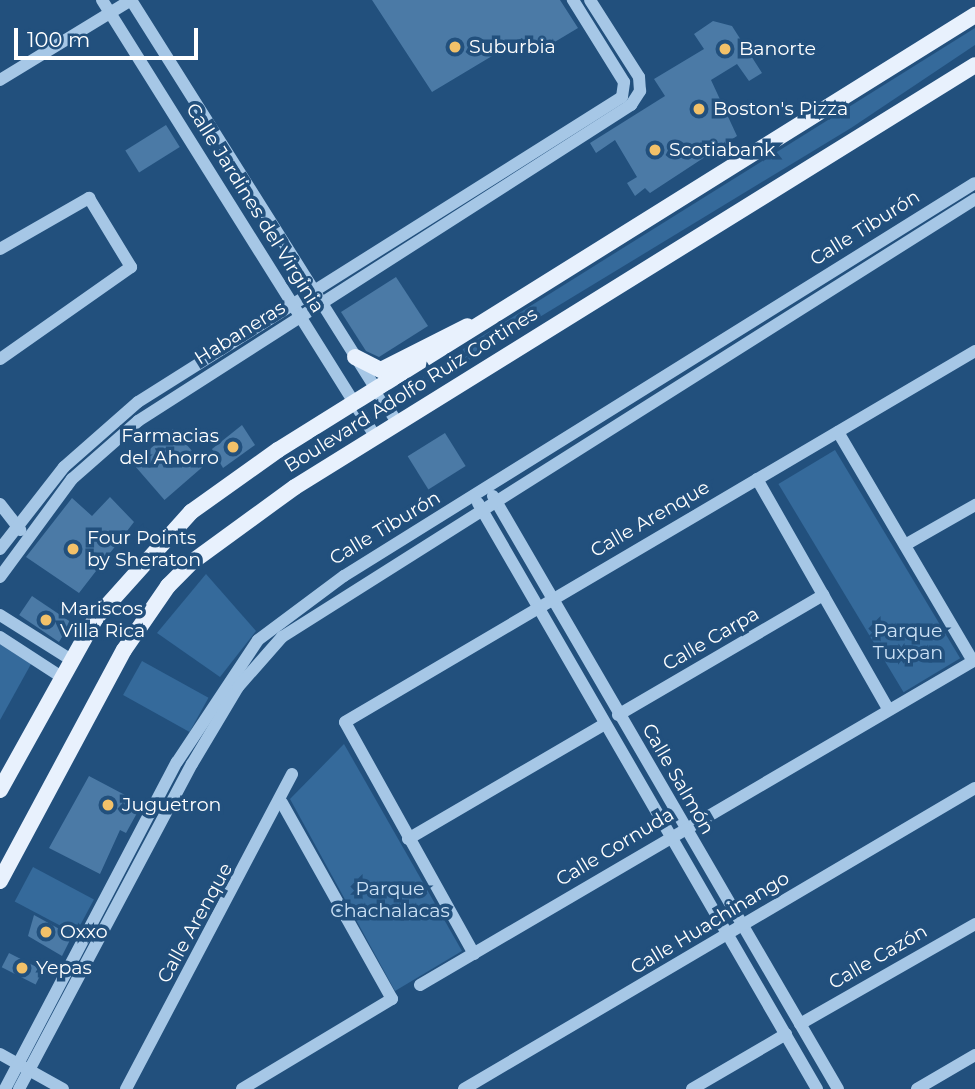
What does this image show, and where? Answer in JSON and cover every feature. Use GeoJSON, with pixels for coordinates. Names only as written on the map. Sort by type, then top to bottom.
{"type":"FeatureCollection","features":[{"type":"Feature","properties":{"kind":"main road","name":"Boulevard Adolfo Ruiz Cortines"},"geometry":{"type":"LineString","coordinates":[[0,790],[69,659],[114,593],[191,512],[377,391],[975,15]]}},
{"type":"Feature","properties":{"kind":"main road","name":"Boulevard Adolfo Ruiz Cortines"},"geometry":{"type":"LineString","coordinates":[[0,881],[95,700],[168,586],[237,526],[397,422],[975,65]]}},
{"type":"Feature","properties":{"kind":"main road"},"geometry":{"type":"LineString","coordinates":[[355,357],[371,369],[388,368],[516,306]]}},
{"type":"Feature","properties":{"kind":"street","name":"Calle Jardines del Virginia"},"geometry":{"type":"LineString","coordinates":[[102,0],[375,436]]}},
{"type":"Feature","properties":{"kind":"street","name":"Calle Jardines del Virginia"},"geometry":{"type":"LineString","coordinates":[[131,0],[397,422]]}},
{"type":"Feature","properties":{"kind":"street"},"geometry":{"type":"LineString","coordinates":[[0,80],[131,0]]}},
{"type":"Feature","properties":{"kind":"street","name":"Habaneras"},"geometry":{"type":"LineString","coordinates":[[0,549],[8,528],[64,467],[128,409],[625,93],[573,0]]}},
{"type":"Feature","properties":{"kind":"street","name":"Habaneras"},"geometry":{"type":"LineString","coordinates":[[0,577],[21,542],[72,478],[138,421],[323,305],[631,105],[640,91],[639,77],[590,0]]}},
{"type":"Feature","properties":{"kind":"street","name":"Calle Tiburón"},"geometry":{"type":"LineString","coordinates":[[19,1089],[23,1067],[177,762],[241,658],[309,598],[975,183]]}},
{"type":"Feature","properties":{"kind":"street"},"geometry":{"type":"LineString","coordinates":[[0,249],[89,198],[131,267],[0,359]]}},
{"type":"Feature","properties":{"kind":"street","name":"Calle Tiburón"},"geometry":{"type":"LineString","coordinates":[[3,1088],[23,1067],[238,687],[292,629],[975,199]]}},
{"type":"Feature","properties":{"kind":"street"},"geometry":{"type":"LineString","coordinates":[[427,218],[436,232]]}},
{"type":"Feature","properties":{"kind":"street"},"geometry":{"type":"LineString","coordinates":[[900,228],[908,240]]}},
{"type":"Feature","properties":{"kind":"street","name":"Calle Arenque"},"geometry":{"type":"LineString","coordinates":[[408,839],[345,722],[975,351]]}},
{"type":"Feature","properties":{"kind":"street"},"geometry":{"type":"LineString","coordinates":[[838,432],[974,660]]}},
{"type":"Feature","properties":{"kind":"street"},"geometry":{"type":"LineString","coordinates":[[757,479],[888,709]]}},
{"type":"Feature","properties":{"kind":"street","name":"Calle Salmón"},"geometry":{"type":"LineString","coordinates":[[488,488],[838,1089]]}},
{"type":"Feature","properties":{"kind":"street","name":"Calle Salmón"},"geometry":{"type":"LineString","coordinates":[[474,496],[817,1089]]}},
{"type":"Feature","properties":{"kind":"street"},"geometry":{"type":"LineString","coordinates":[[0,504],[8,528],[21,542]]}},
{"type":"Feature","properties":{"kind":"street"},"geometry":{"type":"LineString","coordinates":[[905,545],[975,505]]}},
{"type":"Feature","properties":{"kind":"street","name":"Calle Carpa"},"geometry":{"type":"LineString","coordinates":[[618,715],[823,595]]}},
{"type":"Feature","properties":{"kind":"street"},"geometry":{"type":"LineString","coordinates":[[0,615],[69,659]]}},
{"type":"Feature","properties":{"kind":"street"},"geometry":{"type":"LineString","coordinates":[[0,637],[60,676]]}},
{"type":"Feature","properties":{"kind":"street","name":"Calle Cornuda"},"geometry":{"type":"LineString","coordinates":[[420,985],[974,660]]}},
{"type":"Feature","properties":{"kind":"street"},"geometry":{"type":"LineString","coordinates":[[474,954],[408,839],[605,723]]}},
{"type":"Feature","properties":{"kind":"street","name":"Calle Arenque"},"geometry":{"type":"LineString","coordinates":[[126,1089],[282,803],[292,774]]}},
{"type":"Feature","properties":{"kind":"street","name":"Calle Huachinango"},"geometry":{"type":"LineString","coordinates":[[468,1088],[975,788]]}},
{"type":"Feature","properties":{"kind":"street"},"geometry":{"type":"LineString","coordinates":[[242,1089],[392,999],[282,803]]}},
{"type":"Feature","properties":{"kind":"street","name":"Calle Cazón"},"geometry":{"type":"LineString","coordinates":[[800,1024],[975,924]]}},
{"type":"Feature","properties":{"kind":"street"},"geometry":{"type":"LineString","coordinates":[[692,1089],[786,1034]]}},
{"type":"Feature","properties":{"kind":"street"},"geometry":{"type":"LineString","coordinates":[[0,1054],[63,1089]]}},
{"type":"Feature","properties":{"kind":"street"},"geometry":{"type":"LineString","coordinates":[[917,1089],[975,1055]]}},
{"type":"Feature","properties":{"kind":"green space"},"geometry":{"type":"Polygon","coordinates":[[[975,28],[975,45],[851,128],[413,394],[392,399],[479,338],[975,28]]]}},
{"type":"Feature","properties":{"kind":"green space","name":"Parque Tuxpan"},"geometry":{"type":"Polygon","coordinates":[[[835,450],[960,658],[904,692],[778,484],[835,450]]]}},
{"type":"Feature","properties":{"kind":"green space"},"geometry":{"type":"Polygon","coordinates":[[[206,574],[256,631],[220,677],[157,633],[206,574]]]}},
{"type":"Feature","properties":{"kind":"green space"},"geometry":{"type":"Polygon","coordinates":[[[0,644],[31,664],[0,720],[0,644]]]}},
{"type":"Feature","properties":{"kind":"green space"},"geometry":{"type":"Polygon","coordinates":[[[142,661],[208,698],[190,732],[123,695],[142,661]]]}},
{"type":"Feature","properties":{"kind":"green space","name":"Parque Chachalacas"},"geometry":{"type":"Polygon","coordinates":[[[344,744],[462,951],[395,991],[290,799],[344,744]]]}},
{"type":"Feature","properties":{"kind":"green space"},"geometry":{"type":"Polygon","coordinates":[[[33,867],[94,899],[76,934],[15,901],[33,867]]]}},
{"type":"Feature","properties":{"kind":"building","name":"Suburbia"},"geometry":{"type":"Polygon","coordinates":[[[372,0],[560,0],[578,28],[533,55],[522,38],[432,92],[372,0]]]}},
{"type":"Feature","properties":{"kind":"building"},"geometry":{"type":"Polygon","coordinates":[[[713,21],[732,26],[762,73],[749,81],[737,64],[711,80],[737,136],[650,193],[645,188],[635,196],[627,183],[637,177],[615,140],[596,153],[590,143],[665,96],[654,79],[704,49],[694,34],[713,21]]]}},
{"type":"Feature","properties":{"kind":"building"},"geometry":{"type":"Polygon","coordinates":[[[166,125],[180,147],[139,172],[125,150],[166,125]]]}},
{"type":"Feature","properties":{"kind":"building"},"geometry":{"type":"Polygon","coordinates":[[[396,277],[428,326],[379,357],[366,351],[341,312],[396,277]]]}},
{"type":"Feature","properties":{"kind":"building","name":"Farmacias del Ahorro"},"geometry":{"type":"Polygon","coordinates":[[[242,425],[255,445],[223,468],[212,449],[242,425]]]}},
{"type":"Feature","properties":{"kind":"building"},"geometry":{"type":"Polygon","coordinates":[[[173,429],[204,465],[164,500],[133,464],[173,429]]]}},
{"type":"Feature","properties":{"kind":"building"},"geometry":{"type":"Polygon","coordinates":[[[445,433],[466,466],[428,489],[408,456],[445,433]]]}},
{"type":"Feature","properties":{"kind":"building","name":"Four Points by Sheraton"},"geometry":{"type":"Polygon","coordinates":[[[110,497],[134,522],[79,593],[26,557],[72,498],[92,516],[110,497]]]}},
{"type":"Feature","properties":{"kind":"building","name":"Mariscos Villa Rica"},"geometry":{"type":"Polygon","coordinates":[[[32,596],[72,623],[59,642],[19,615],[32,596]]]}},
{"type":"Feature","properties":{"kind":"building"},"geometry":{"type":"Polygon","coordinates":[[[89,776],[142,804],[126,833],[120,830],[100,874],[49,848],[89,776]]]}},
{"type":"Feature","properties":{"kind":"building","name":"Oxxo"},"geometry":{"type":"Polygon","coordinates":[[[34,915],[72,936],[62,956],[28,936],[34,915]]]}},
{"type":"Feature","properties":{"kind":"building","name":"Yepas"},"geometry":{"type":"Polygon","coordinates":[[[9,953],[43,970],[36,985],[2,967],[9,953]]]}},
{"type":"Feature","properties":{"kind":"place","name":"Suburbia"},"geometry":{"type":"Point","coordinates":[455,47]}},
{"type":"Feature","properties":{"kind":"place","name":"Banorte"},"geometry":{"type":"Point","coordinates":[725,49]}},
{"type":"Feature","properties":{"kind":"place","name":"Boston's Pizza"},"geometry":{"type":"Point","coordinates":[699,109]}},
{"type":"Feature","properties":{"kind":"place","name":"Scotiabank"},"geometry":{"type":"Point","coordinates":[655,150]}},
{"type":"Feature","properties":{"kind":"place","name":"Farmacias del Ahorro"},"geometry":{"type":"Point","coordinates":[233,447]}},
{"type":"Feature","properties":{"kind":"place","name":"Four Points by Sheraton"},"geometry":{"type":"Point","coordinates":[73,549]}},
{"type":"Feature","properties":{"kind":"place","name":"Mariscos Villa Rica"},"geometry":{"type":"Point","coordinates":[46,620]}},
{"type":"Feature","properties":{"kind":"place","name":"Juguetron"},"geometry":{"type":"Point","coordinates":[108,805]}},
{"type":"Feature","properties":{"kind":"place","name":"Oxxo"},"geometry":{"type":"Point","coordinates":[46,932]}},
{"type":"Feature","properties":{"kind":"place","name":"Yepas"},"geometry":{"type":"Point","coordinates":[22,968]}}]}
